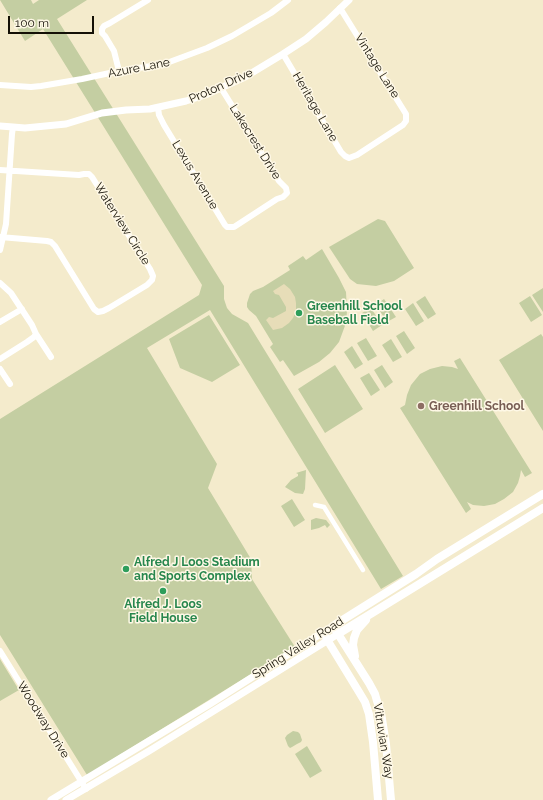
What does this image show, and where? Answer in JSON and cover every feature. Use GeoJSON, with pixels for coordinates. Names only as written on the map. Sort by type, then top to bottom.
{"type":"FeatureCollection","features":[{"type":"Feature","properties":{"kind":"main road","name":"Spring Valley Road"},"geometry":{"type":"LineString","coordinates":[[333,626],[416,574],[437,559],[543,494]]}},
{"type":"Feature","properties":{"kind":"main road","name":"Spring Valley Road"},"geometry":{"type":"LineString","coordinates":[[338,634],[543,508]]}},
{"type":"Feature","properties":{"kind":"main road"},"geometry":{"type":"LineString","coordinates":[[416,574],[422,583]]}},
{"type":"Feature","properties":{"kind":"main road"},"geometry":{"type":"LineString","coordinates":[[356,663],[353,645],[354,638],[357,630],[372,613]]}},
{"type":"Feature","properties":{"kind":"main road","name":"Vitruvian Way"},"geometry":{"type":"LineString","coordinates":[[333,626],[375,694],[381,713],[386,744],[391,800]]}},
{"type":"Feature","properties":{"kind":"main road","name":"Vitruvian Way"},"geometry":{"type":"LineString","coordinates":[[326,636],[365,702],[371,719],[378,800]]}},
{"type":"Feature","properties":{"kind":"main road"},"geometry":{"type":"LineString","coordinates":[[371,719],[379,741],[386,744]]}},
{"type":"Feature","properties":{"kind":"street"},"geometry":{"type":"LineString","coordinates":[[119,71],[114,51],[102,33],[102,29],[104,26],[148,0]]}},
{"type":"Feature","properties":{"kind":"street","name":"Azure Lane"},"geometry":{"type":"LineString","coordinates":[[0,85],[31,87],[41,86],[164,64],[207,48],[232,36],[271,13],[288,0]]}},
{"type":"Feature","properties":{"kind":"street","name":"Proton Drive"},"geometry":{"type":"LineString","coordinates":[[0,126],[25,128],[53,126],[66,124],[102,113],[158,108],[186,101],[245,77],[283,54],[306,39],[349,0]]}},
{"type":"Feature","properties":{"kind":"street","name":"Vintage Lane"},"geometry":{"type":"LineString","coordinates":[[340,8],[406,114],[406,121],[403,125],[357,155],[349,158]]}},
{"type":"Feature","properties":{"kind":"street","name":"Heritage Lane"},"geometry":{"type":"LineString","coordinates":[[283,54],[341,152],[349,158]]}},
{"type":"Feature","properties":{"kind":"street","name":"Lakecrest Drive"},"geometry":{"type":"LineString","coordinates":[[221,88],[279,181],[286,188],[287,193],[285,196],[277,199],[242,222]]}},
{"type":"Feature","properties":{"kind":"street","name":"Lexus Avenue"},"geometry":{"type":"LineString","coordinates":[[158,108],[159,115],[164,125],[225,225],[227,227],[234,227],[242,222]]}},
{"type":"Feature","properties":{"kind":"street"},"geometry":{"type":"LineString","coordinates":[[0,250],[6,224],[13,127]]}},
{"type":"Feature","properties":{"kind":"street"},"geometry":{"type":"LineString","coordinates":[[0,170],[10,171]]}},
{"type":"Feature","properties":{"kind":"street","name":"Waterview Circle"},"geometry":{"type":"LineString","coordinates":[[2,237],[51,242],[55,246],[94,309],[98,312],[109,308],[147,285],[152,280],[153,276],[150,269],[89,174],[79,175],[10,171]]}},
{"type":"Feature","properties":{"kind":"street"},"geometry":{"type":"LineString","coordinates":[[0,283],[12,293],[51,357]]}},
{"type":"Feature","properties":{"kind":"street"},"geometry":{"type":"LineString","coordinates":[[0,322],[22,309]]}},
{"type":"Feature","properties":{"kind":"street"},"geometry":{"type":"LineString","coordinates":[[0,359],[27,342],[36,334]]}},
{"type":"Feature","properties":{"kind":"street"},"geometry":{"type":"LineString","coordinates":[[0,369],[10,384]]}},
{"type":"Feature","properties":{"kind":"street"},"geometry":{"type":"LineString","coordinates":[[315,505],[324,507],[363,570]]}},
{"type":"Feature","properties":{"kind":"street","name":"Spring Valley Road"},"geometry":{"type":"LineString","coordinates":[[66,800],[155,747],[326,636],[333,626]]}},
{"type":"Feature","properties":{"kind":"street","name":"Spring Valley Road"},"geometry":{"type":"LineString","coordinates":[[51,800],[326,636],[338,634]]}},
{"type":"Feature","properties":{"kind":"street","name":"Woodway Drive"},"geometry":{"type":"LineString","coordinates":[[0,651],[86,789]]}},
{"type":"Feature","properties":{"kind":"green space","name":"Alfred J Loos Stadium and Sports Complex"},"geometry":{"type":"Polygon","coordinates":[[[0,0],[31,0],[33,4],[39,0],[87,0],[57,19],[224,286],[224,299],[227,308],[232,314],[248,323],[403,576],[381,589],[210,310],[147,348],[217,464],[208,488],[251,559],[252,579],[295,647],[87,775],[0,635],[0,419],[199,295],[202,285],[43,29],[25,41],[0,0]]]}},
{"type":"Feature","properties":{"kind":"green space"},"geometry":{"type":"Polygon","coordinates":[[[378,219],[385,221],[414,268],[394,281],[376,286],[357,284],[350,279],[329,247],[378,219]]]}},
{"type":"Feature","properties":{"kind":"green space","name":"Greenhill School Baseball Field"},"geometry":{"type":"Polygon","coordinates":[[[322,249],[346,292],[346,323],[339,342],[330,353],[319,362],[294,376],[283,360],[280,362],[270,347],[273,344],[256,316],[247,307],[247,303],[250,294],[253,291],[263,287],[290,270],[288,266],[303,256],[306,260],[322,249]]]}},
{"type":"Feature","properties":{"kind":"green space"},"geometry":{"type":"Polygon","coordinates":[[[543,288],[543,312],[532,295],[543,288]]]}},
{"type":"Feature","properties":{"kind":"green space"},"geometry":{"type":"Polygon","coordinates":[[[425,296],[436,314],[428,319],[416,302],[425,296]]]}},
{"type":"Feature","properties":{"kind":"green space"},"geometry":{"type":"Polygon","coordinates":[[[530,296],[542,315],[531,322],[519,303],[530,296]]]}},
{"type":"Feature","properties":{"kind":"green space"},"geometry":{"type":"Polygon","coordinates":[[[384,299],[396,317],[387,322],[376,305],[384,299]]]}},
{"type":"Feature","properties":{"kind":"green space"},"geometry":{"type":"Polygon","coordinates":[[[413,303],[424,321],[416,326],[405,309],[413,303]]]}},
{"type":"Feature","properties":{"kind":"green space"},"geometry":{"type":"Polygon","coordinates":[[[371,308],[382,325],[373,331],[362,313],[371,308]]]}},
{"type":"Feature","properties":{"kind":"green space"},"geometry":{"type":"Polygon","coordinates":[[[209,315],[240,365],[212,382],[180,368],[169,339],[209,315]]]}},
{"type":"Feature","properties":{"kind":"green space"},"geometry":{"type":"Polygon","coordinates":[[[404,331],[415,348],[407,354],[396,336],[404,331]]]}},
{"type":"Feature","properties":{"kind":"green space"},"geometry":{"type":"Polygon","coordinates":[[[541,334],[543,337],[543,431],[499,360],[541,334]]]}},
{"type":"Feature","properties":{"kind":"green space"},"geometry":{"type":"Polygon","coordinates":[[[366,338],[377,356],[368,361],[357,343],[366,338]]]}},
{"type":"Feature","properties":{"kind":"green space"},"geometry":{"type":"Polygon","coordinates":[[[391,339],[402,357],[393,362],[382,345],[391,339]]]}},
{"type":"Feature","properties":{"kind":"green space"},"geometry":{"type":"Polygon","coordinates":[[[352,346],[363,364],[355,369],[344,352],[352,346]]]}},
{"type":"Feature","properties":{"kind":"green space"},"geometry":{"type":"Polygon","coordinates":[[[460,358],[532,473],[525,477],[521,470],[518,483],[513,492],[495,504],[484,506],[473,505],[467,502],[471,509],[466,513],[400,408],[405,405],[411,385],[420,374],[430,369],[442,366],[458,369],[454,361],[460,358]]]}},
{"type":"Feature","properties":{"kind":"green space"},"geometry":{"type":"Polygon","coordinates":[[[335,365],[363,409],[325,433],[298,389],[335,365]]]}},
{"type":"Feature","properties":{"kind":"green space"},"geometry":{"type":"Polygon","coordinates":[[[382,365],[393,382],[385,388],[374,370],[382,365]]]}},
{"type":"Feature","properties":{"kind":"green space"},"geometry":{"type":"Polygon","coordinates":[[[369,373],[380,390],[371,396],[360,378],[369,373]]]}},
{"type":"Feature","properties":{"kind":"green space"},"geometry":{"type":"Polygon","coordinates":[[[306,470],[305,489],[303,494],[295,493],[285,487],[291,480],[298,476],[296,473],[306,470]]]}},
{"type":"Feature","properties":{"kind":"green space"},"geometry":{"type":"Polygon","coordinates":[[[292,499],[305,520],[294,527],[281,506],[292,499]]]}},
{"type":"Feature","properties":{"kind":"green space"},"geometry":{"type":"Polygon","coordinates":[[[316,518],[326,520],[330,525],[327,528],[325,525],[311,530],[311,520],[316,518]]]}},
{"type":"Feature","properties":{"kind":"green space"},"geometry":{"type":"Polygon","coordinates":[[[0,659],[19,690],[0,701],[0,659]]]}},
{"type":"Feature","properties":{"kind":"green space"},"geometry":{"type":"Polygon","coordinates":[[[293,731],[300,734],[302,740],[290,748],[285,738],[293,731]]]}},
{"type":"Feature","properties":{"kind":"green space"},"geometry":{"type":"Polygon","coordinates":[[[307,746],[322,771],[310,778],[295,754],[307,746]]]}},
{"type":"Feature","properties":{"kind":"sand"},"geometry":{"type":"Polygon","coordinates":[[[284,284],[290,289],[295,297],[296,311],[289,323],[282,328],[273,330],[266,320],[269,317],[273,318],[286,311],[286,307],[279,295],[275,294],[273,291],[284,284]]]}},
{"type":"Feature","properties":{"kind":"place","name":"Greenhill School Baseball Field"},"geometry":{"type":"Point","coordinates":[299,313]}},
{"type":"Feature","properties":{"kind":"place","name":"Greenhill School"},"geometry":{"type":"Point","coordinates":[421,406]}},
{"type":"Feature","properties":{"kind":"place","name":"Alfred J Loos Stadium and Sports Complex"},"geometry":{"type":"Point","coordinates":[126,569]}},
{"type":"Feature","properties":{"kind":"place","name":"Alfred J. Loos Field House"},"geometry":{"type":"Point","coordinates":[163,591]}}]}
